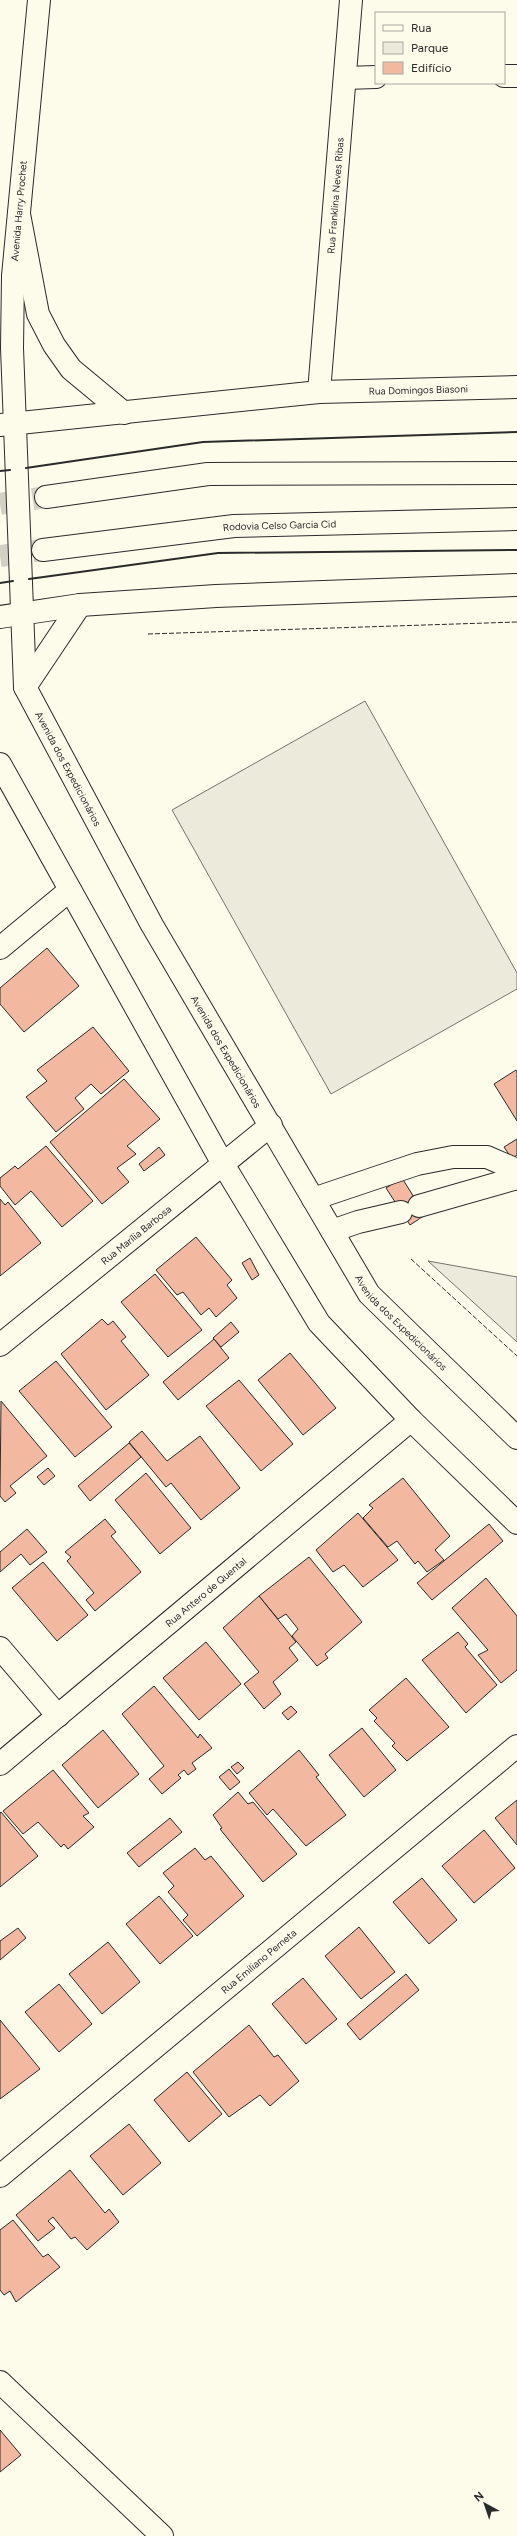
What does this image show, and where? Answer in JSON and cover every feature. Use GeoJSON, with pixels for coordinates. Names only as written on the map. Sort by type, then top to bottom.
{"type":"FeatureCollection","features":[{"type":"Feature","properties":{"kind":"main road","name":"Avenida Harry Prochet"},"geometry":{"type":"LineString","coordinates":[[22,615],[8,424],[13,276],[9,213],[39,0]]}},
{"type":"Feature","properties":{"kind":"main road","name":"Rua Franklina Neves Ribas"},"geometry":{"type":"LineString","coordinates":[[319,392],[351,0]]}},
{"type":"Feature","properties":{"kind":"main road"},"geometry":{"type":"LineString","coordinates":[[505,76],[517,76]]}},
{"type":"Feature","properties":{"kind":"main road"},"geometry":{"type":"LineString","coordinates":[[345,78],[375,77]]}},
{"type":"Feature","properties":{"kind":"main road"},"geometry":{"type":"LineString","coordinates":[[9,213],[38,314],[54,346],[71,369],[124,413]]}},
{"type":"Feature","properties":{"kind":"main road","name":"Rua Domingos Biasoni"},"geometry":{"type":"LineString","coordinates":[[319,392],[517,387]]}},
{"type":"Feature","properties":{"kind":"main road"},"geometry":{"type":"LineString","coordinates":[[8,424],[319,392]]}},
{"type":"Feature","properties":{"kind":"main road"},"geometry":{"type":"LineString","coordinates":[[46,498],[208,474],[517,473]]}},
{"type":"Feature","properties":{"kind":"main road","name":"Rodovia Celso Garcia Cid"},"geometry":{"type":"LineString","coordinates":[[42,550],[234,526],[517,519]]}},
{"type":"Feature","properties":{"kind":"main road"},"geometry":{"type":"LineString","coordinates":[[0,617],[22,615],[80,605],[216,596],[517,585]]}},
{"type":"Feature","properties":{"kind":"main road"},"geometry":{"type":"LineString","coordinates":[[25,686],[80,605]]}},
{"type":"Feature","properties":{"kind":"main road","name":"Avenida dos Expedicionários"},"geometry":{"type":"LineString","coordinates":[[22,615],[25,686],[152,925],[369,1294],[517,1438]]}},
{"type":"Feature","properties":{"kind":"main road"},"geometry":{"type":"LineString","coordinates":[[0,764],[223,1164],[319,1322],[411,1420],[517,1523]]}},
{"type":"Feature","properties":{"kind":"main road"},"geometry":{"type":"LineString","coordinates":[[0,948],[70,890]]}},
{"type":"Feature","properties":{"kind":"main road","name":"Rua Marília Barbosa"},"geometry":{"type":"LineString","coordinates":[[0,1345],[271,1125]]}},
{"type":"Feature","properties":{"kind":"main road"},"geometry":{"type":"LineString","coordinates":[[313,1199],[417,1164],[453,1157],[487,1157],[517,1170]]}},
{"type":"Feature","properties":{"kind":"main road"},"geometry":{"type":"LineString","coordinates":[[332,1232],[358,1222],[410,1209],[517,1178]]}},
{"type":"Feature","properties":{"kind":"main road","name":"Rua Antero de Quental"},"geometry":{"type":"LineString","coordinates":[[0,1764],[411,1420]]}},
{"type":"Feature","properties":{"kind":"main road"},"geometry":{"type":"LineString","coordinates":[[0,1648],[58,1716]]}},
{"type":"Feature","properties":{"kind":"main road","name":"Rua Emiliano Perneta"},"geometry":{"type":"LineString","coordinates":[[0,2176],[517,1746]]}},
{"type":"Feature","properties":{"kind":"main road"},"geometry":{"type":"LineString","coordinates":[[0,2382],[162,2536]]}},
{"type":"Feature","properties":{"kind":"green space"},"geometry":{"type":"Polygon","coordinates":[[[365,701],[517,973],[517,989],[331,1094],[172,810],[365,701]]]}},
{"type":"Feature","properties":{"kind":"green space"},"geometry":{"type":"Polygon","coordinates":[[[428,1261],[517,1277],[517,1342],[428,1261]]]}},
{"type":"Feature","properties":{"kind":"building"},"geometry":{"type":"Polygon","coordinates":[[[47,948],[79,986],[24,1032],[0,1004],[0,988],[47,948]]]}},
{"type":"Feature","properties":{"kind":"building"},"geometry":{"type":"Polygon","coordinates":[[[93,1027],[129,1071],[101,1094],[91,1084],[75,1098],[84,1109],[56,1132],[26,1097],[47,1081],[37,1070],[93,1027]]]}},
{"type":"Feature","properties":{"kind":"building"},"geometry":{"type":"Polygon","coordinates":[[[516,1070],[517,1072],[517,1121],[494,1084],[516,1070]]]}},
{"type":"Feature","properties":{"kind":"building"},"geometry":{"type":"Polygon","coordinates":[[[124,1079],[160,1119],[127,1146],[136,1154],[117,1168],[129,1182],[102,1204],[50,1142],[124,1079]]]}},
{"type":"Feature","properties":{"kind":"building"},"geometry":{"type":"Polygon","coordinates":[[[517,1139],[517,1155],[512,1159],[504,1147],[517,1139]]]}},
{"type":"Feature","properties":{"kind":"building"},"geometry":{"type":"Polygon","coordinates":[[[46,1146],[93,1201],[62,1227],[31,1191],[15,1205],[0,1186],[0,1178],[15,1166],[18,1169],[46,1146]]]}},
{"type":"Feature","properties":{"kind":"building"},"geometry":{"type":"Polygon","coordinates":[[[159,1147],[165,1155],[144,1171],[139,1164],[159,1147]]]}},
{"type":"Feature","properties":{"kind":"building"},"geometry":{"type":"Polygon","coordinates":[[[402,1178],[425,1215],[410,1225],[386,1188],[402,1178]]]}},
{"type":"Feature","properties":{"kind":"building"},"geometry":{"type":"Polygon","coordinates":[[[0,1199],[5,1205],[8,1202],[41,1243],[0,1276],[0,1199]]]}},
{"type":"Feature","properties":{"kind":"building"},"geometry":{"type":"Polygon","coordinates":[[[196,1237],[232,1280],[227,1285],[237,1298],[216,1317],[209,1308],[201,1315],[183,1292],[177,1295],[156,1270],[196,1237]]]}},
{"type":"Feature","properties":{"kind":"building"},"geometry":{"type":"Polygon","coordinates":[[[250,1258],[259,1275],[252,1280],[242,1263],[250,1258]]]}},
{"type":"Feature","properties":{"kind":"building"},"geometry":{"type":"Polygon","coordinates":[[[155,1274],[202,1330],[168,1357],[121,1302],[155,1274]]]}},
{"type":"Feature","properties":{"kind":"building"},"geometry":{"type":"Polygon","coordinates":[[[102,1319],[108,1325],[113,1321],[126,1337],[121,1341],[149,1375],[106,1410],[61,1354],[102,1319]]]}},
{"type":"Feature","properties":{"kind":"building"},"geometry":{"type":"Polygon","coordinates":[[[231,1322],[239,1332],[221,1347],[213,1338],[231,1322]]]}},
{"type":"Feature","properties":{"kind":"building"},"geometry":{"type":"Polygon","coordinates":[[[214,1339],[229,1358],[178,1400],[163,1382],[214,1339]]]}},
{"type":"Feature","properties":{"kind":"building"},"geometry":{"type":"Polygon","coordinates":[[[290,1353],[336,1408],[303,1435],[258,1380],[290,1353]]]}},
{"type":"Feature","properties":{"kind":"building"},"geometry":{"type":"Polygon","coordinates":[[[56,1361],[112,1427],[75,1457],[19,1391],[56,1361]]]}},
{"type":"Feature","properties":{"kind":"building"},"geometry":{"type":"Polygon","coordinates":[[[239,1380],[293,1444],[261,1471],[206,1406],[239,1380]]]}},
{"type":"Feature","properties":{"kind":"building"},"geometry":{"type":"Polygon","coordinates":[[[1,1401],[47,1456],[10,1486],[16,1493],[5,1502],[0,1496],[1,1401]]]}},
{"type":"Feature","properties":{"kind":"building"},"geometry":{"type":"Polygon","coordinates":[[[142,1431],[167,1461],[200,1436],[240,1488],[201,1520],[171,1483],[166,1487],[129,1442],[142,1431]]]}},
{"type":"Feature","properties":{"kind":"building"},"geometry":{"type":"Polygon","coordinates":[[[129,1443],[141,1457],[90,1501],[78,1486],[129,1443]]]}},
{"type":"Feature","properties":{"kind":"building"},"geometry":{"type":"Polygon","coordinates":[[[48,1468],[55,1476],[44,1485],[37,1477],[48,1468]]]}},
{"type":"Feature","properties":{"kind":"building"},"geometry":{"type":"Polygon","coordinates":[[[146,1473],[191,1528],[160,1554],[115,1500],[146,1473]]]}},
{"type":"Feature","properties":{"kind":"building"},"geometry":{"type":"Polygon","coordinates":[[[403,1478],[450,1536],[435,1550],[444,1560],[427,1572],[418,1561],[415,1564],[397,1541],[388,1547],[363,1518],[373,1508],[369,1505],[403,1478]]]}},
{"type":"Feature","properties":{"kind":"building"},"geometry":{"type":"Polygon","coordinates":[[[358,1513],[398,1560],[363,1587],[344,1565],[333,1572],[316,1550],[358,1513]]]}},
{"type":"Feature","properties":{"kind":"building"},"geometry":{"type":"Polygon","coordinates":[[[105,1519],[116,1532],[111,1536],[141,1572],[95,1611],[86,1600],[94,1593],[67,1561],[71,1557],[65,1552],[105,1519]]]}},
{"type":"Feature","properties":{"kind":"building"},"geometry":{"type":"Polygon","coordinates":[[[489,1524],[503,1541],[432,1600],[417,1583],[489,1524]]]}},
{"type":"Feature","properties":{"kind":"building"},"geometry":{"type":"Polygon","coordinates":[[[27,1529],[47,1552],[30,1565],[21,1554],[0,1572],[0,1552],[27,1529]]]}},
{"type":"Feature","properties":{"kind":"building"},"geometry":{"type":"Polygon","coordinates":[[[309,1557],[362,1622],[325,1654],[328,1658],[317,1666],[292,1636],[298,1629],[286,1614],[278,1619],[259,1596],[309,1557]]]}},
{"type":"Feature","properties":{"kind":"building"},"geometry":{"type":"Polygon","coordinates":[[[43,1562],[88,1615],[57,1641],[12,1588],[43,1562]]]}},
{"type":"Feature","properties":{"kind":"building"},"geometry":{"type":"Polygon","coordinates":[[[486,1578],[517,1616],[517,1670],[501,1683],[478,1655],[488,1650],[452,1608],[486,1578]]]}},
{"type":"Feature","properties":{"kind":"building"},"geometry":{"type":"Polygon","coordinates":[[[259,1596],[296,1642],[289,1648],[298,1660],[273,1682],[281,1694],[264,1709],[244,1684],[259,1672],[223,1628],[259,1596]]]}},
{"type":"Feature","properties":{"kind":"building"},"geometry":{"type":"Polygon","coordinates":[[[458,1632],[468,1644],[465,1647],[497,1685],[466,1713],[422,1660],[458,1632]]]}},
{"type":"Feature","properties":{"kind":"building"},"geometry":{"type":"Polygon","coordinates":[[[206,1642],[241,1684],[199,1720],[163,1678],[206,1642]]]}},
{"type":"Feature","properties":{"kind":"building"},"geometry":{"type":"Polygon","coordinates":[[[406,1678],[449,1727],[407,1761],[392,1746],[395,1743],[374,1721],[377,1718],[369,1710],[406,1678]]]}},
{"type":"Feature","properties":{"kind":"building"},"geometry":{"type":"Polygon","coordinates":[[[154,1686],[198,1738],[200,1734],[212,1748],[192,1763],[196,1769],[188,1775],[184,1770],[178,1775],[181,1778],[162,1794],[149,1779],[164,1766],[122,1714],[154,1686]]]}},
{"type":"Feature","properties":{"kind":"building"},"geometry":{"type":"Polygon","coordinates":[[[291,1706],[297,1712],[288,1720],[282,1713],[291,1706]]]}},
{"type":"Feature","properties":{"kind":"building"},"geometry":{"type":"Polygon","coordinates":[[[362,1728],[396,1770],[364,1797],[329,1755],[362,1728]]]}},
{"type":"Feature","properties":{"kind":"building"},"geometry":{"type":"Polygon","coordinates":[[[103,1730],[139,1774],[98,1808],[62,1765],[103,1730]]]}},
{"type":"Feature","properties":{"kind":"building"},"geometry":{"type":"Polygon","coordinates":[[[299,1750],[319,1775],[316,1777],[346,1815],[306,1846],[273,1809],[267,1815],[249,1793],[299,1750]]]}},
{"type":"Feature","properties":{"kind":"building"},"geometry":{"type":"Polygon","coordinates":[[[238,1762],[244,1768],[237,1774],[231,1767],[238,1762]]]}},
{"type":"Feature","properties":{"kind":"building"},"geometry":{"type":"Polygon","coordinates":[[[229,1769],[240,1782],[230,1790],[219,1777],[229,1769]]]}},
{"type":"Feature","properties":{"kind":"building"},"geometry":{"type":"Polygon","coordinates":[[[53,1770],[89,1813],[83,1816],[94,1827],[68,1849],[64,1844],[61,1847],[38,1822],[23,1834],[3,1811],[53,1770]]]}},
{"type":"Feature","properties":{"kind":"building"},"geometry":{"type":"Polygon","coordinates":[[[238,1792],[248,1804],[253,1802],[297,1854],[263,1882],[220,1829],[222,1828],[213,1815],[238,1792]]]}},
{"type":"Feature","properties":{"kind":"building"},"geometry":{"type":"Polygon","coordinates":[[[517,1800],[517,1845],[495,1818],[517,1800]]]}},
{"type":"Feature","properties":{"kind":"building"},"geometry":{"type":"Polygon","coordinates":[[[1,1812],[38,1856],[0,1887],[0,1813],[1,1812]]]}},
{"type":"Feature","properties":{"kind":"building"},"geometry":{"type":"Polygon","coordinates":[[[170,1818],[182,1832],[139,1867],[127,1853],[170,1818]]]}},
{"type":"Feature","properties":{"kind":"building"},"geometry":{"type":"Polygon","coordinates":[[[484,1830],[515,1868],[474,1903],[442,1866],[484,1830]]]}},
{"type":"Feature","properties":{"kind":"building"},"geometry":{"type":"Polygon","coordinates":[[[195,1848],[205,1860],[211,1856],[244,1896],[197,1936],[183,1920],[188,1915],[168,1892],[174,1886],[163,1873],[195,1848]]]}},
{"type":"Feature","properties":{"kind":"building"},"geometry":{"type":"Polygon","coordinates":[[[422,1878],[457,1920],[429,1944],[393,1902],[422,1878]]]}},
{"type":"Feature","properties":{"kind":"building"},"geometry":{"type":"Polygon","coordinates":[[[159,1896],[193,1936],[160,1964],[126,1924],[159,1896]]]}},
{"type":"Feature","properties":{"kind":"building"},"geometry":{"type":"Polygon","coordinates":[[[359,1927],[395,1972],[361,1999],[325,1956],[359,1927]]]}},
{"type":"Feature","properties":{"kind":"building"},"geometry":{"type":"Polygon","coordinates":[[[18,1928],[26,1938],[0,1960],[0,1941],[18,1928]]]}},
{"type":"Feature","properties":{"kind":"building"},"geometry":{"type":"Polygon","coordinates":[[[108,1942],[140,1982],[102,2014],[69,1974],[108,1942]]]}},
{"type":"Feature","properties":{"kind":"building"},"geometry":{"type":"Polygon","coordinates":[[[406,1974],[419,1990],[360,2040],[347,2024],[406,1974]]]}},
{"type":"Feature","properties":{"kind":"building"},"geometry":{"type":"Polygon","coordinates":[[[303,1978],[337,2019],[306,2044],[272,2004],[303,1978]]]}},
{"type":"Feature","properties":{"kind":"building"},"geometry":{"type":"Polygon","coordinates":[[[59,1984],[92,2024],[59,2052],[25,2012],[59,1984]]]}},
{"type":"Feature","properties":{"kind":"building"},"geometry":{"type":"Polygon","coordinates":[[[0,2020],[40,2069],[0,2099],[0,2020]]]}},
{"type":"Feature","properties":{"kind":"building"},"geometry":{"type":"Polygon","coordinates":[[[249,2025],[274,2057],[278,2055],[299,2081],[270,2106],[260,2095],[229,2117],[193,2072],[249,2025]]]}},
{"type":"Feature","properties":{"kind":"building"},"geometry":{"type":"Polygon","coordinates":[[[187,2072],[222,2114],[189,2142],[154,2100],[187,2072]]]}},
{"type":"Feature","properties":{"kind":"building"},"geometry":{"type":"Polygon","coordinates":[[[129,2124],[161,2163],[123,2195],[90,2156],[129,2124]]]}},
{"type":"Feature","properties":{"kind":"building"},"geometry":{"type":"Polygon","coordinates":[[[70,2170],[105,2213],[109,2209],[119,2222],[87,2250],[75,2237],[71,2239],[53,2217],[48,2221],[55,2228],[38,2241],[16,2215],[70,2170]]]}},
{"type":"Feature","properties":{"kind":"building"},"geometry":{"type":"Polygon","coordinates":[[[13,2220],[43,2257],[48,2254],[60,2267],[16,2302],[10,2291],[4,2295],[0,2290],[0,2230],[13,2220]]]}},
{"type":"Feature","properties":{"kind":"building"},"geometry":{"type":"Polygon","coordinates":[[[0,2430],[21,2455],[0,2472],[0,2430]]]}},
{"type":"Feature","properties":{"kind":"tunnel"},"geometry":{"type":"LineString","coordinates":[[0,504],[46,497]]}},
{"type":"Feature","properties":{"kind":"tunnel"},"geometry":{"type":"LineString","coordinates":[[0,556],[43,550]]}},
{"type":"Feature","properties":{"kind":"fence"},"geometry":{"type":"LineString","coordinates":[[148,634],[517,622]]}},
{"type":"Feature","properties":{"kind":"fence"},"geometry":{"type":"LineString","coordinates":[[411,1259],[517,1356]]}},
{"type":"Feature","properties":{"kind":"wall"},"geometry":{"type":"LineString","coordinates":[[26,468],[203,442],[517,432]]}},
{"type":"Feature","properties":{"kind":"wall"},"geometry":{"type":"LineString","coordinates":[[0,471],[10,470]]}},
{"type":"Feature","properties":{"kind":"wall"},"geometry":{"type":"LineString","coordinates":[[29,579],[218,553],[517,550]]}},
{"type":"Feature","properties":{"kind":"wall"},"geometry":{"type":"LineString","coordinates":[[0,583],[13,581]]}}]}
